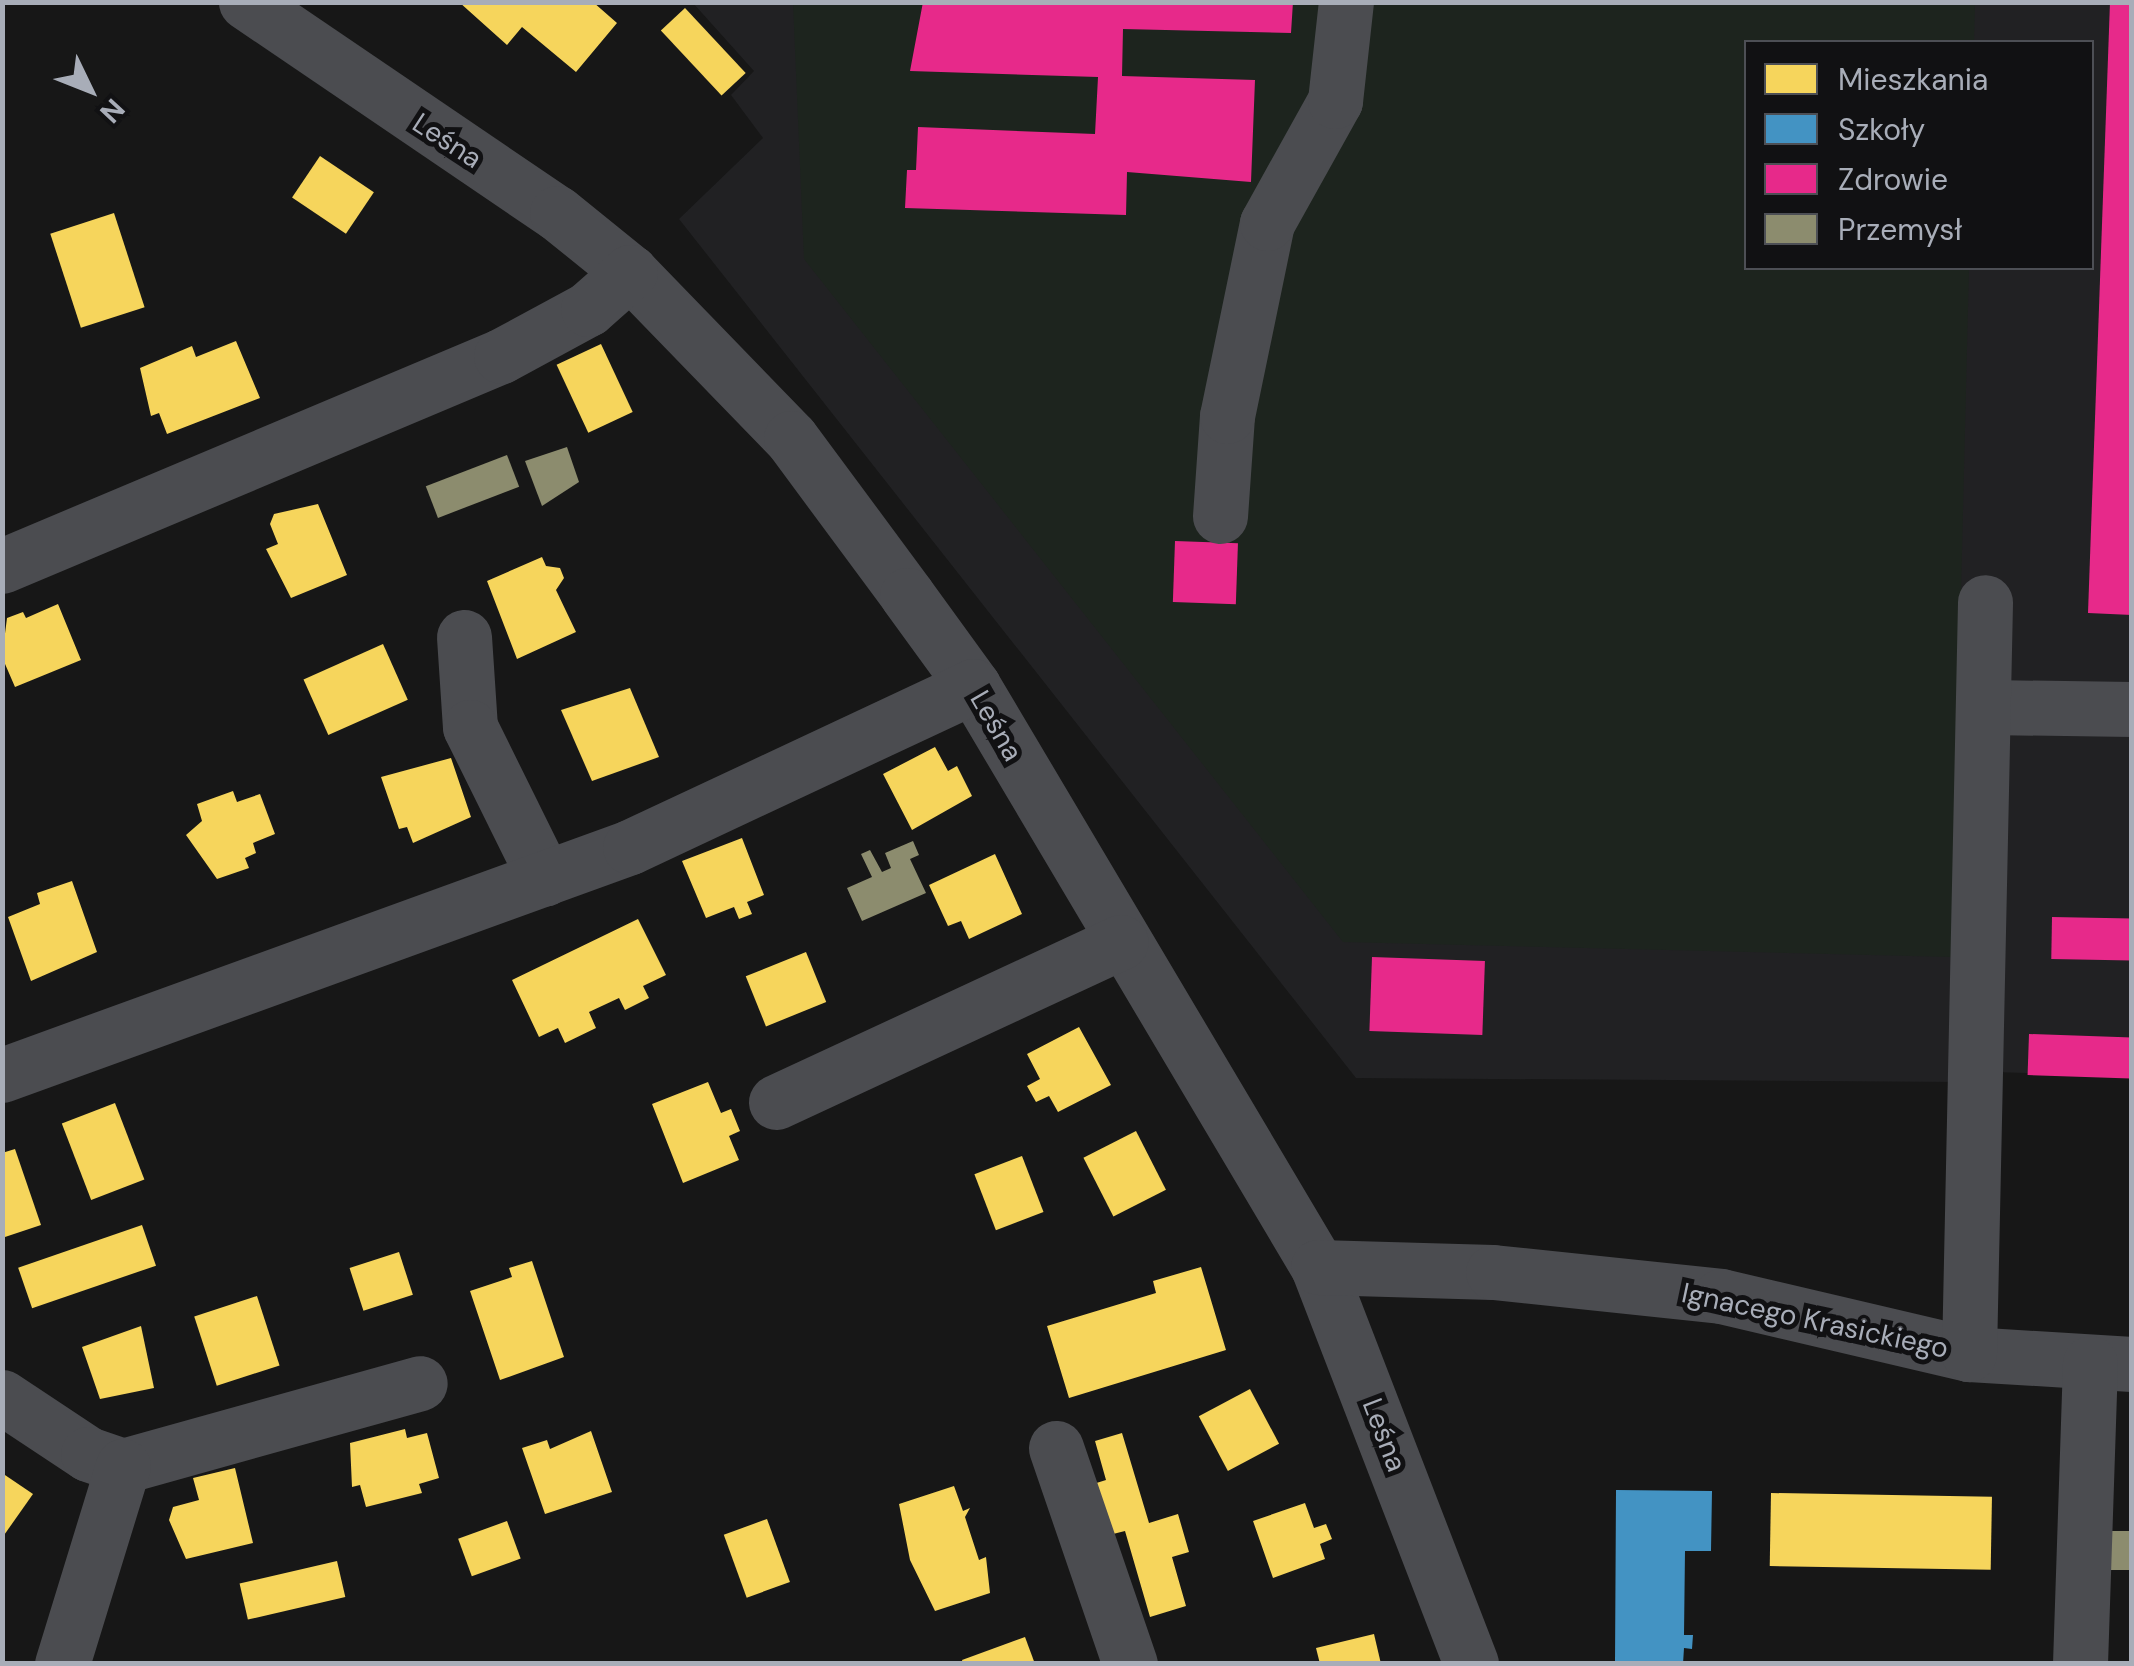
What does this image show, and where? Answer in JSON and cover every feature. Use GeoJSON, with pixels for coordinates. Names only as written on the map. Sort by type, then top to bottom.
{"type":"FeatureCollection","features":[{"type":"Feature","properties":{"kind":"street","name":"Leśna"},"geometry":{"type":"LineString","coordinates":[[246,2],[556,213],[630,272],[790,438],[973,686],[1121,942],[1318,1267],[1471,1664]]}},
{"type":"Feature","properties":{"kind":"street"},"geometry":{"type":"LineString","coordinates":[[1220,516],[1228,416],[1267,223],[1335,101],[1346,2]]}},
{"type":"Feature","properties":{"kind":"street"},"geometry":{"type":"LineString","coordinates":[[2,566],[501,356],[588,309],[630,272]]}},
{"type":"Feature","properties":{"kind":"street"},"geometry":{"type":"LineString","coordinates":[[1969,1354],[1988,707],[1985,602]]}},
{"type":"Feature","properties":{"kind":"street"},"geometry":{"type":"LineString","coordinates":[[464,638],[470,727],[546,879]]}},
{"type":"Feature","properties":{"kind":"street"},"geometry":{"type":"LineString","coordinates":[[2,1075],[630,847],[973,686]]}},
{"type":"Feature","properties":{"kind":"street"},"geometry":{"type":"LineString","coordinates":[[1988,707],[2132,709]]}},
{"type":"Feature","properties":{"kind":"street"},"geometry":{"type":"LineString","coordinates":[[776,1102],[1121,942]]}},
{"type":"Feature","properties":{"kind":"street","name":"Ignacego Krasickiego"},"geometry":{"type":"LineString","coordinates":[[1318,1267],[1493,1272],[1721,1296],[1969,1354],[2111,1364]]}},
{"type":"Feature","properties":{"kind":"street"},"geometry":{"type":"LineString","coordinates":[[2080,1664],[2111,1364]]}},
{"type":"Feature","properties":{"kind":"street"},"geometry":{"type":"LineString","coordinates":[[2,1397],[88,1454],[123,1466],[420,1383]]}},
{"type":"Feature","properties":{"kind":"street"},"geometry":{"type":"LineString","coordinates":[[1056,1448],[1130,1664]]}},
{"type":"Feature","properties":{"kind":"street"},"geometry":{"type":"LineString","coordinates":[[62,1664],[123,1466]]}},
{"type":"Feature","properties":{"kind":"shaded area"},"geometry":{"type":"Polygon","coordinates":[[[693,3],[2131,3],[2131,1076],[1961,1071],[1958,1082],[1356,1078],[679,219],[763,138],[731,95],[754,71],[693,3]]]}},
{"type":"Feature","properties":{"kind":"shaded area"},"geometry":{"type":"Polygon","coordinates":[[[793,3],[1975,3],[1974,40],[1744,40],[1744,270],[1969,270],[1952,957],[1343,942],[804,259],[793,3]]]}},
{"type":"Feature","properties":{"kind":"building: Mieszkania"},"geometry":{"type":"Polygon","coordinates":[[[459,2],[593,2],[617,23],[576,72],[522,27],[507,45],[459,2]]]}},
{"type":"Feature","properties":{"kind":"building: Mieszkania"},"geometry":{"type":"Polygon","coordinates":[[[685,8],[746,73],[722,96],[661,31],[685,8]]]}},
{"type":"Feature","properties":{"kind":"building: Mieszkania"},"geometry":{"type":"Polygon","coordinates":[[[320,156],[374,192],[346,234],[292,197],[320,156]]]}},
{"type":"Feature","properties":{"kind":"building: Mieszkania"},"geometry":{"type":"Polygon","coordinates":[[[114,213],[145,307],[81,328],[50,234],[114,213]]]}},
{"type":"Feature","properties":{"kind":"building: Mieszkania"},"geometry":{"type":"Polygon","coordinates":[[[236,341],[260,398],[167,434],[159,413],[151,416],[140,368],[192,346],[196,357],[236,341]]]}},
{"type":"Feature","properties":{"kind":"building: Mieszkania"},"geometry":{"type":"Polygon","coordinates":[[[601,344],[633,412],[588,433],[557,365],[601,344]]]}},
{"type":"Feature","properties":{"kind":"building: Mieszkania"},"geometry":{"type":"Polygon","coordinates":[[[318,504],[347,575],[291,598],[266,549],[278,544],[270,524],[274,514],[318,504]]]}},
{"type":"Feature","properties":{"kind":"building: Mieszkania"},"geometry":{"type":"Polygon","coordinates":[[[542,557],[546,566],[560,568],[564,578],[556,590],[576,632],[517,659],[487,581],[542,557]]]}},
{"type":"Feature","properties":{"kind":"building: Mieszkania"},"geometry":{"type":"Polygon","coordinates":[[[58,604],[81,660],[15,687],[2,657],[7,618],[23,612],[26,618],[58,604]]]}},
{"type":"Feature","properties":{"kind":"building: Mieszkania"},"geometry":{"type":"Polygon","coordinates":[[[383,644],[408,700],[328,735],[304,679],[383,644]]]}},
{"type":"Feature","properties":{"kind":"building: Mieszkania"},"geometry":{"type":"Polygon","coordinates":[[[630,688],[659,757],[592,781],[561,710],[630,688]]]}},
{"type":"Feature","properties":{"kind":"building: Mieszkania"},"geometry":{"type":"Polygon","coordinates":[[[935,747],[948,771],[957,766],[972,796],[912,830],[883,774],[935,747]]]}},
{"type":"Feature","properties":{"kind":"building: Mieszkania"},"geometry":{"type":"Polygon","coordinates":[[[451,758],[471,817],[413,843],[407,827],[399,829],[381,777],[451,758]]]}},
{"type":"Feature","properties":{"kind":"building: Mieszkania"},"geometry":{"type":"Polygon","coordinates":[[[233,791],[237,802],[260,794],[275,834],[253,843],[256,853],[245,858],[249,868],[217,879],[186,835],[202,821],[197,804],[233,791]]]}},
{"type":"Feature","properties":{"kind":"building: Mieszkania"},"geometry":{"type":"Polygon","coordinates":[[[742,838],[764,895],[747,902],[752,914],[739,919],[734,907],[706,918],[682,861],[742,838]]]}},
{"type":"Feature","properties":{"kind":"building: Mieszkania"},"geometry":{"type":"Polygon","coordinates":[[[995,854],[1022,914],[969,939],[961,921],[948,926],[929,885],[995,854]]]}},
{"type":"Feature","properties":{"kind":"building: Mieszkania"},"geometry":{"type":"Polygon","coordinates":[[[72,881],[97,952],[31,981],[8,917],[40,904],[37,893],[72,881]]]}},
{"type":"Feature","properties":{"kind":"building: Mieszkania"},"geometry":{"type":"Polygon","coordinates":[[[638,919],[666,975],[643,986],[649,998],[625,1010],[619,998],[589,1012],[596,1028],[565,1043],[558,1028],[539,1037],[512,980],[638,919]]]}},
{"type":"Feature","properties":{"kind":"building: Mieszkania"},"geometry":{"type":"Polygon","coordinates":[[[806,952],[826,1002],[766,1026],[746,976],[806,952]]]}},
{"type":"Feature","properties":{"kind":"building: Mieszkania"},"geometry":{"type":"Polygon","coordinates":[[[1079,1027],[1111,1085],[1058,1112],[1049,1096],[1036,1102],[1027,1086],[1040,1079],[1027,1054],[1079,1027]]]}},
{"type":"Feature","properties":{"kind":"building: Mieszkania"},"geometry":{"type":"Polygon","coordinates":[[[708,1082],[721,1113],[731,1109],[740,1131],[729,1136],[739,1160],[683,1183],[652,1104],[708,1082]]]}},
{"type":"Feature","properties":{"kind":"building: Mieszkania"},"geometry":{"type":"Polygon","coordinates":[[[115,1103],[144,1180],[91,1200],[62,1123],[115,1103]]]}},
{"type":"Feature","properties":{"kind":"building: Mieszkania"},"geometry":{"type":"Polygon","coordinates":[[[1136,1131],[1166,1190],[1113,1217],[1083,1158],[1136,1131]]]}},
{"type":"Feature","properties":{"kind":"building: Mieszkania"},"geometry":{"type":"Polygon","coordinates":[[[15,1149],[41,1225],[2,1238],[2,1153],[15,1149]]]}},
{"type":"Feature","properties":{"kind":"building: Mieszkania"},"geometry":{"type":"Polygon","coordinates":[[[1022,1156],[1044,1212],[996,1230],[974,1174],[1022,1156]]]}},
{"type":"Feature","properties":{"kind":"building: Mieszkania"},"geometry":{"type":"Polygon","coordinates":[[[142,1225],[156,1266],[32,1308],[18,1268],[142,1225]]]}},
{"type":"Feature","properties":{"kind":"building: Mieszkania"},"geometry":{"type":"Polygon","coordinates":[[[399,1252],[413,1295],[363,1311],[350,1268],[399,1252]]]}},
{"type":"Feature","properties":{"kind":"building: Mieszkania"},"geometry":{"type":"Polygon","coordinates":[[[532,1261],[564,1357],[500,1380],[470,1291],[512,1277],[509,1268],[532,1261]]]}},
{"type":"Feature","properties":{"kind":"building: Mieszkania"},"geometry":{"type":"Polygon","coordinates":[[[1201,1267],[1226,1350],[1069,1398],[1047,1326],[1156,1293],[1153,1281],[1201,1267]]]}},
{"type":"Feature","properties":{"kind":"building: Mieszkania"},"geometry":{"type":"Polygon","coordinates":[[[257,1296],[280,1365],[217,1386],[194,1316],[257,1296]]]}},
{"type":"Feature","properties":{"kind":"building: Mieszkania"},"geometry":{"type":"Polygon","coordinates":[[[141,1326],[154,1388],[100,1399],[82,1347],[141,1326]]]}},
{"type":"Feature","properties":{"kind":"building: Mieszkania"},"geometry":{"type":"Polygon","coordinates":[[[1250,1389],[1279,1444],[1228,1471],[1199,1416],[1250,1389]]]}},
{"type":"Feature","properties":{"kind":"building: Mieszkania"},"geometry":{"type":"Polygon","coordinates":[[[405,1429],[407,1438],[427,1433],[439,1478],[419,1484],[422,1493],[366,1507],[360,1485],[352,1487],[350,1443],[405,1429]]]}},
{"type":"Feature","properties":{"kind":"building: Mieszkania"},"geometry":{"type":"Polygon","coordinates":[[[591,1431],[612,1492],[545,1514],[522,1448],[547,1440],[550,1449],[591,1431]]]}},
{"type":"Feature","properties":{"kind":"building: Mieszkania"},"geometry":{"type":"Polygon","coordinates":[[[1122,1433],[1149,1523],[1178,1514],[1189,1552],[1172,1557],[1186,1606],[1150,1617],[1125,1531],[1105,1536],[1090,1485],[1106,1480],[1095,1441],[1122,1433]]]}},
{"type":"Feature","properties":{"kind":"building: Mieszkania"},"geometry":{"type":"Polygon","coordinates":[[[235,1468],[253,1543],[186,1559],[169,1520],[173,1507],[199,1500],[193,1478],[235,1468]]]}},
{"type":"Feature","properties":{"kind":"building: Mieszkania"},"geometry":{"type":"Polygon","coordinates":[[[2,1473],[33,1494],[2,1538],[2,1473]]]}},
{"type":"Feature","properties":{"kind":"building: Mieszkania"},"geometry":{"type":"Polygon","coordinates":[[[954,1486],[963,1511],[970,1508],[965,1517],[979,1560],[986,1557],[990,1593],[935,1611],[910,1560],[899,1504],[954,1486]]]}},
{"type":"Feature","properties":{"kind":"building: Mieszkania"},"geometry":{"type":"Polygon","coordinates":[[[1771,1493],[1992,1497],[1991,1570],[1770,1566],[1771,1493]]]}},
{"type":"Feature","properties":{"kind":"building: Mieszkania"},"geometry":{"type":"Polygon","coordinates":[[[1305,1503],[1314,1528],[1326,1524],[1332,1539],[1320,1544],[1325,1559],[1273,1578],[1253,1521],[1305,1503]]]}},
{"type":"Feature","properties":{"kind":"building: Mieszkania"},"geometry":{"type":"Polygon","coordinates":[[[767,1519],[790,1582],[747,1598],[724,1535],[767,1519]]]}},
{"type":"Feature","properties":{"kind":"building: Mieszkania"},"geometry":{"type":"Polygon","coordinates":[[[507,1521],[521,1559],[472,1576],[458,1539],[507,1521]]]}},
{"type":"Feature","properties":{"kind":"building: Mieszkania"},"geometry":{"type":"Polygon","coordinates":[[[337,1561],[345,1597],[248,1620],[240,1583],[337,1561]]]}},
{"type":"Feature","properties":{"kind":"building: Mieszkania"},"geometry":{"type":"Polygon","coordinates":[[[1374,1634],[1381,1664],[1320,1664],[1316,1648],[1374,1634]]]}},
{"type":"Feature","properties":{"kind":"building: Mieszkania"},"geometry":{"type":"Polygon","coordinates":[[[1025,1637],[1035,1664],[963,1664],[962,1660],[1025,1637]]]}},
{"type":"Feature","properties":{"kind":"building: Szkoły"},"geometry":{"type":"Polygon","coordinates":[[[1616,1490],[1712,1491],[1711,1551],[1685,1551],[1684,1635],[1693,1635],[1692,1649],[1684,1648],[1683,1664],[1615,1664],[1616,1490]]]}},
{"type":"Feature","properties":{"kind":"building: Zdrowie"},"geometry":{"type":"Polygon","coordinates":[[[923,2],[1293,2],[1291,33],[1123,29],[1122,76],[1255,80],[1251,182],[1127,172],[1126,215],[905,208],[907,170],[916,170],[918,127],[1095,134],[1098,77],[910,71],[923,2]]]}},
{"type":"Feature","properties":{"kind":"building: Zdrowie"},"geometry":{"type":"Polygon","coordinates":[[[2110,2],[2132,2],[2132,615],[2088,613],[2110,2]]]}},
{"type":"Feature","properties":{"kind":"building: Zdrowie"},"geometry":{"type":"Polygon","coordinates":[[[1175,541],[1238,543],[1236,604],[1173,602],[1175,541]]]}},
{"type":"Feature","properties":{"kind":"building: Zdrowie"},"geometry":{"type":"Polygon","coordinates":[[[2052,917],[2132,918],[2131,960],[2051,959],[2052,917]]]}},
{"type":"Feature","properties":{"kind":"building: Zdrowie"},"geometry":{"type":"Polygon","coordinates":[[[1372,957],[1485,961],[1482,1035],[1369,1031],[1372,957]]]}},
{"type":"Feature","properties":{"kind":"building: Zdrowie"},"geometry":{"type":"Polygon","coordinates":[[[2029,1034],[2132,1038],[2131,1079],[2028,1075],[2029,1034]]]}},
{"type":"Feature","properties":{"kind":"building: Przemysł"},"geometry":{"type":"Polygon","coordinates":[[[567,447],[579,482],[542,506],[525,461],[567,447]]]}},
{"type":"Feature","properties":{"kind":"building: Przemysł"},"geometry":{"type":"Polygon","coordinates":[[[507,455],[519,487],[438,518],[426,486],[507,455]]]}},
{"type":"Feature","properties":{"kind":"building: Przemysł"},"geometry":{"type":"Polygon","coordinates":[[[913,841],[919,855],[910,859],[926,893],[862,921],[847,888],[872,877],[861,854],[870,850],[882,872],[891,868],[885,853],[913,841]]]}},
{"type":"Feature","properties":{"kind":"building: Przemysł"},"geometry":{"type":"Polygon","coordinates":[[[2106,1531],[2132,1531],[2132,1570],[2106,1570],[2106,1531]]]}}]}
